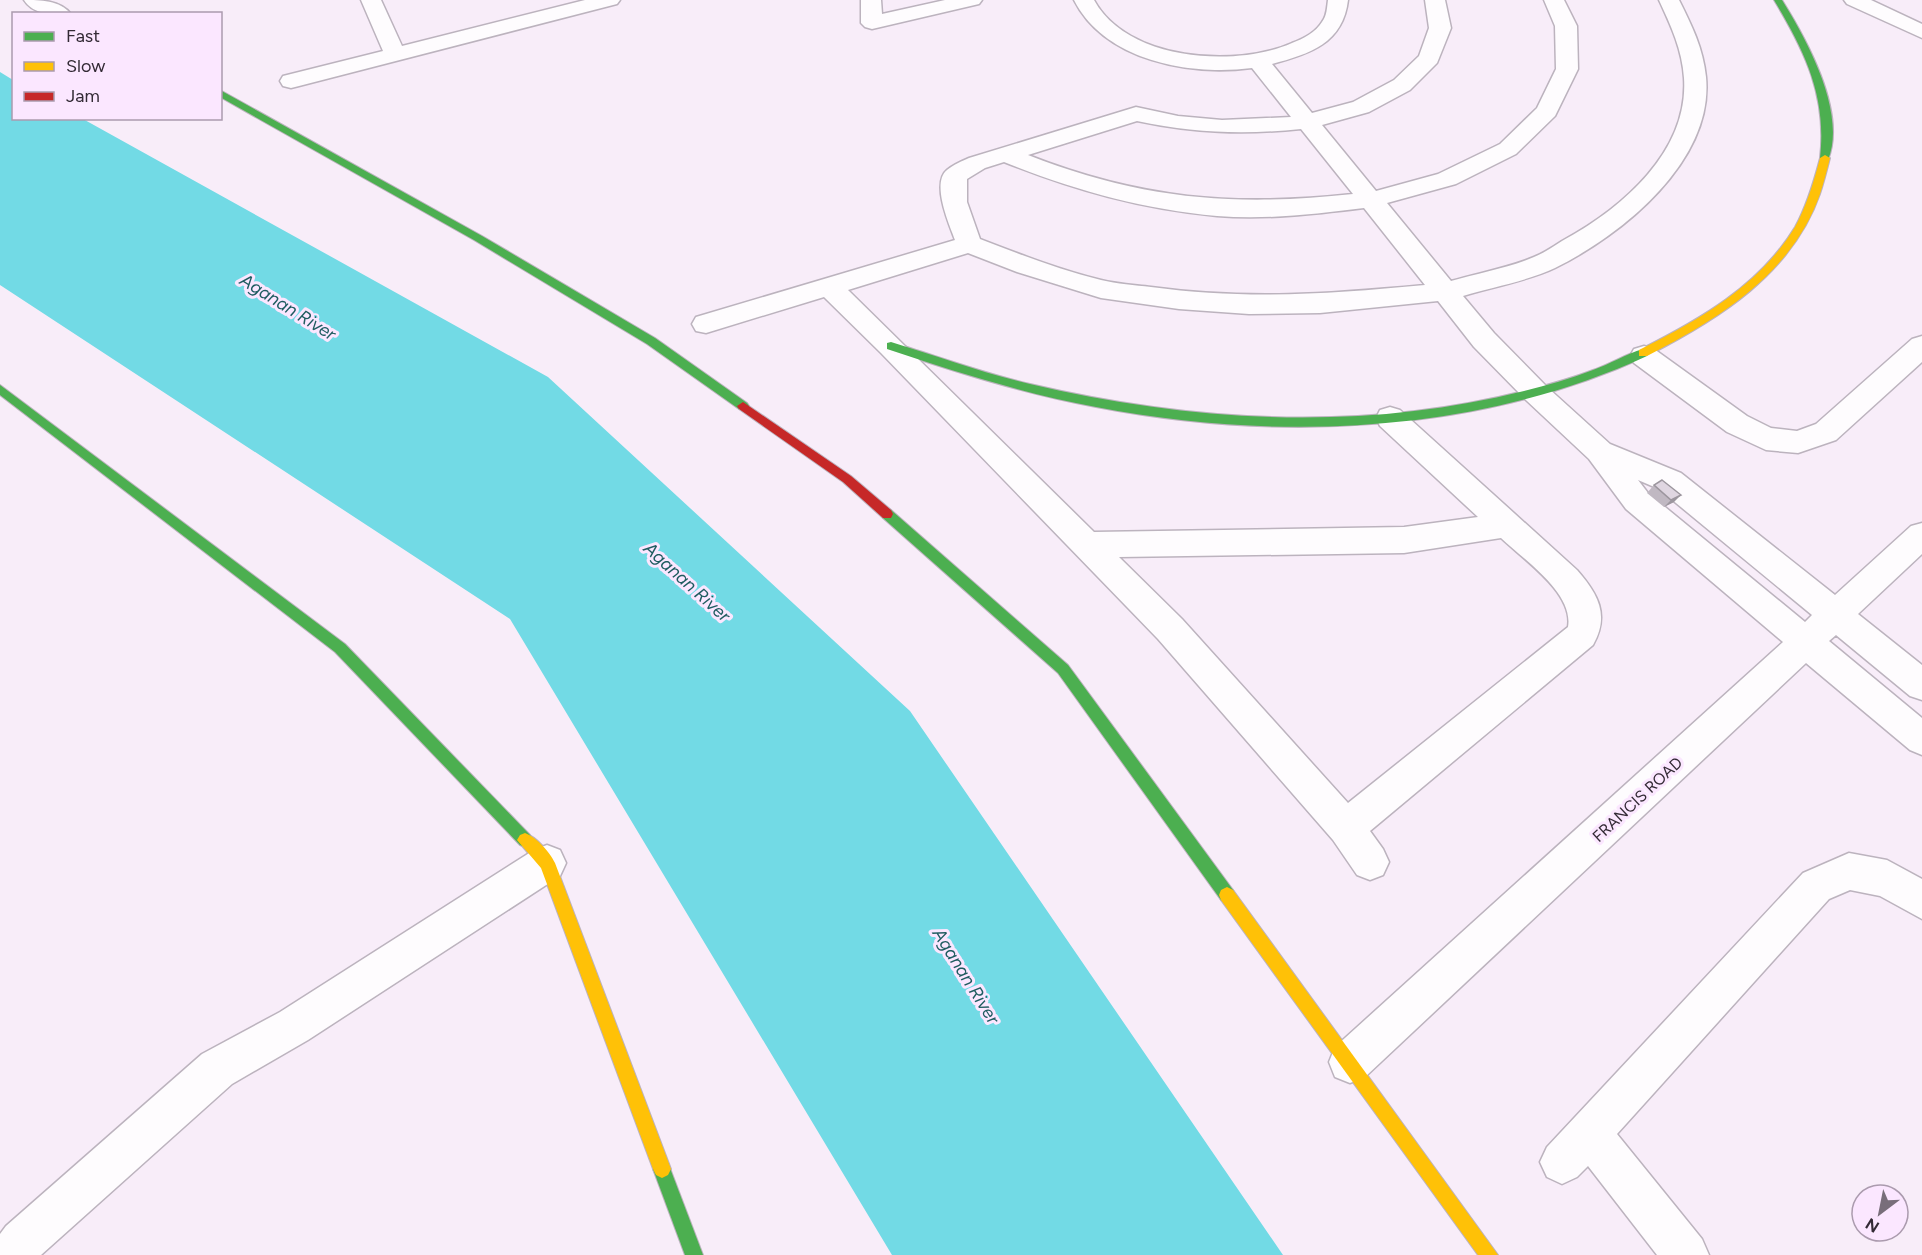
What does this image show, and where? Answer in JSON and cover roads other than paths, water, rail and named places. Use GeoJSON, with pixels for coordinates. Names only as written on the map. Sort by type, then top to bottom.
{"type":"FeatureCollection","features":[{"type":"Feature","properties":{"kind":"street"},"geometry":{"type":"LineString","coordinates":[[34,0],[56,12]]}},
{"type":"Feature","properties":{"kind":"street"},"geometry":{"type":"LineString","coordinates":[[371,0],[395,54]]}},
{"type":"Feature","properties":{"kind":"street"},"geometry":{"type":"LineString","coordinates":[[291,81],[610,0]]}},
{"type":"Feature","properties":{"kind":"street"},"geometry":{"type":"LineString","coordinates":[[871,0],[872,23],[972,0]]}},
{"type":"Feature","properties":{"kind":"street"},"geometry":{"type":"LineString","coordinates":[[1084,0],[1092,16],[1113,34],[1143,49],[1180,59],[1219,63],[1258,61],[1294,52],[1320,38],[1335,19],[1338,0]]}},
{"type":"Feature","properties":{"kind":"street"},"geometry":{"type":"LineString","coordinates":[[969,244],[955,208],[952,186],[955,176],[977,163],[1136,114],[1178,123],[1222,127],[1265,126],[1306,122],[1360,107],[1402,85],[1429,58],[1440,28],[1435,0]]}},
{"type":"Feature","properties":{"kind":"street"},"geometry":{"type":"LineString","coordinates":[[1006,155],[1070,180],[1143,198],[1208,206],[1296,208],[1370,200],[1447,179],[1508,148],[1547,111],[1567,69],[1566,26],[1554,0]]}},
{"type":"Feature","properties":{"kind":"street"},"geometry":{"type":"LineString","coordinates":[[706,324],[969,244],[1026,266],[1101,289],[1179,300],[1249,305],[1320,304],[1444,292],[1544,263],[1593,235],[1635,202],[1662,173],[1680,145],[1693,111],[1695,79],[1689,42],[1669,0]]}},
{"type":"Feature","properties":{"kind":"street"},"geometry":{"type":"LineString","coordinates":[[891,346],[964,372],[1045,394],[1129,410],[1238,421],[1304,423],[1390,418],[1461,409],[1537,394],[1589,378],[1644,356],[1714,317],[1767,273],[1803,225],[1823,176],[1828,127],[1820,78],[1800,33],[1778,0]]}},
{"type":"Feature","properties":{"kind":"street"},"geometry":{"type":"LineString","coordinates":[[1854,0],[1922,32]]}},
{"type":"Feature","properties":{"kind":"street"},"geometry":{"type":"LineString","coordinates":[[1258,61],[1484,340],[1537,394],[1599,451],[1637,501],[1922,739]]}},
{"type":"Feature","properties":{"kind":"street"},"geometry":{"type":"LineString","coordinates":[[222,94],[478,238],[651,341],[847,479],[1063,669],[1489,1255]]}},
{"type":"Feature","properties":{"kind":"street"},"geometry":{"type":"LineString","coordinates":[[830,288],[1090,545],[1178,637],[1346,828],[1370,862]]}},
{"type":"Feature","properties":{"kind":"street"},"geometry":{"type":"LineString","coordinates":[[1644,356],[1737,424],[1766,439],[1798,442],[1826,432],[1922,346]]}},
{"type":"Feature","properties":{"kind":"street"},"geometry":{"type":"LineString","coordinates":[[0,389],[340,648],[547,863],[694,1255]]}},
{"type":"Feature","properties":{"kind":"street"},"geometry":{"type":"LineString","coordinates":[[1346,828],[1565,650],[1583,633],[1586,612],[1581,596],[1566,579],[1390,418]]}},
{"type":"Feature","properties":{"kind":"street"},"geometry":{"type":"LineString","coordinates":[[1599,451],[1670,481],[1922,685]]}},
{"type":"Feature","properties":{"kind":"street"},"geometry":{"type":"LineString","coordinates":[[1090,545],[1404,540],[1508,525]]}},
{"type":"Feature","properties":{"kind":"street","name":"FRANCIS ROAD"},"geometry":{"type":"LineString","coordinates":[[1350,1062],[1922,535]]}},
{"type":"Feature","properties":{"kind":"street"},"geometry":{"type":"LineString","coordinates":[[12,1255],[22,1242],[218,1069],[294,1026],[547,863]]}},
{"type":"Feature","properties":{"kind":"street"},"geometry":{"type":"LineString","coordinates":[[1686,1255],[1575,1148],[1816,886],[1849,871],[1887,879],[1922,900]]}},
{"type":"Feature","properties":{"kind":"water","name":"Aganan River"},"geometry":{"type":"Polygon","coordinates":[[[0,72],[12,79],[12,120],[85,120],[548,377],[910,711],[1283,1255],[892,1255],[510,619],[0,285],[0,72]]]}}]}
